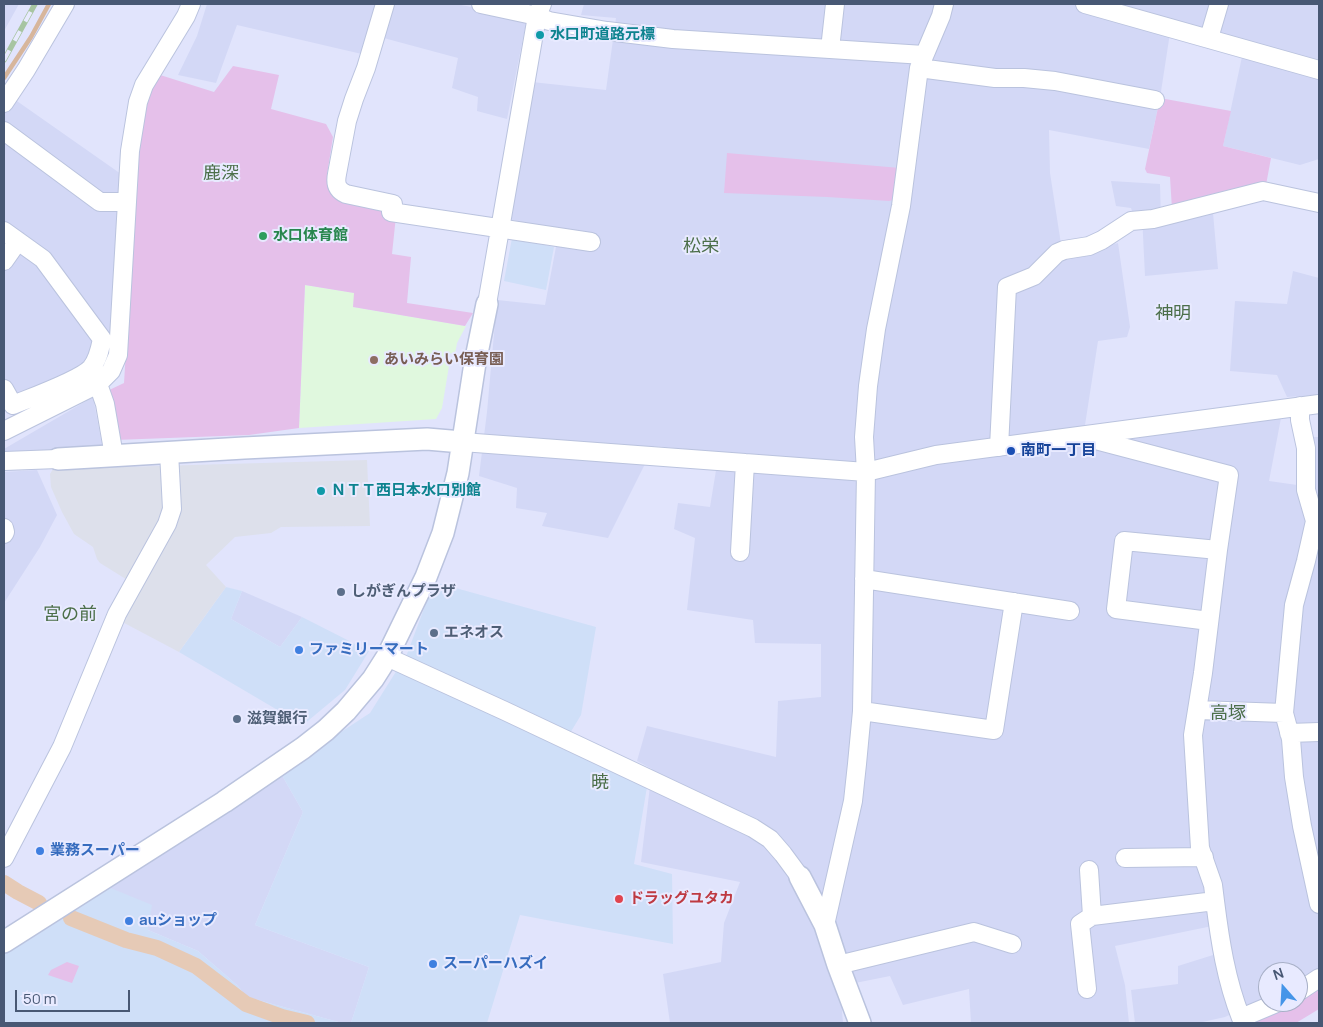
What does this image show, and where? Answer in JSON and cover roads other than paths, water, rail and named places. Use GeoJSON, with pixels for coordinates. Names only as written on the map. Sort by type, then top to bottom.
{"type":"FeatureCollection","features":[{"type":"Feature","properties":{"kind":"street"},"geometry":{"type":"LineString","coordinates":[[4,102],[26,70],[65,4]]}},
{"type":"Feature","properties":{"kind":"street"},"geometry":{"type":"LineString","coordinates":[[4,432],[98,384],[111,371],[118,355],[130,151],[138,102],[144,84],[186,16],[191,4]]}},
{"type":"Feature","properties":{"kind":"street"},"geometry":{"type":"LineString","coordinates":[[385,4],[366,68],[347,122],[336,174],[337,187],[341,192],[393,204],[392,212],[591,242]]}},
{"type":"Feature","properties":{"kind":"street"},"geometry":{"type":"LineString","coordinates":[[481,4],[540,10],[549,21],[607,31],[673,39],[830,49],[922,61],[995,78],[1055,81],[1155,100]]}},
{"type":"Feature","properties":{"kind":"street"},"geometry":{"type":"LineString","coordinates":[[830,49],[835,4]]}},
{"type":"Feature","properties":{"kind":"street"},"geometry":{"type":"LineString","coordinates":[[825,925],[853,802],[862,711],[866,472],[864,437],[869,376],[876,329],[901,206],[922,61],[941,16],[944,4]]}},
{"type":"Feature","properties":{"kind":"street"},"geometry":{"type":"LineString","coordinates":[[1085,4],[1319,70]]}},
{"type":"Feature","properties":{"kind":"street"},"geometry":{"type":"LineString","coordinates":[[1209,38],[1219,4]]}},
{"type":"Feature","properties":{"kind":"street"},"geometry":{"type":"LineString","coordinates":[[4,942],[224,802],[303,748],[346,711],[373,679],[387,657],[426,577],[443,533],[458,473],[475,362],[540,10]]}},
{"type":"Feature","properties":{"kind":"street"},"geometry":{"type":"LineString","coordinates":[[4,131],[100,202],[127,202]]}},
{"type":"Feature","properties":{"kind":"street"},"geometry":{"type":"LineString","coordinates":[[999,446],[1007,287],[1034,276],[1057,253],[1089,246],[1131,221],[1161,217],[1263,191],[1319,203]]}},
{"type":"Feature","properties":{"kind":"street"},"geometry":{"type":"LineString","coordinates":[[4,230],[43,259],[102,339],[99,353],[90,369],[73,379],[12,405],[4,389]]}},
{"type":"Feature","properties":{"kind":"street"},"geometry":{"type":"LineString","coordinates":[[4,262],[18,241]]}},
{"type":"Feature","properties":{"kind":"street"},"geometry":{"type":"LineString","coordinates":[[98,384],[105,404],[114,456]]}},
{"type":"Feature","properties":{"kind":"street"},"geometry":{"type":"LineString","coordinates":[[4,461],[428,438],[866,472],[936,455],[1319,404]]}},
{"type":"Feature","properties":{"kind":"street"},"geometry":{"type":"LineString","coordinates":[[1300,406],[1300,420],[1306,448],[1306,490],[1315,521],[1294,605],[1284,713],[1291,739],[1298,806],[1319,904]]}},
{"type":"Feature","properties":{"kind":"street"},"geometry":{"type":"LineString","coordinates":[[1080,436],[1229,476],[1198,710],[1193,735],[1200,848],[1213,884],[1221,948],[1239,1020],[1258,1011]]}},
{"type":"Feature","properties":{"kind":"street"},"geometry":{"type":"LineString","coordinates":[[4,858],[62,746],[117,614],[167,524],[172,509],[169,452]]}},
{"type":"Feature","properties":{"kind":"street"},"geometry":{"type":"LineString","coordinates":[[740,552],[745,464]]}},
{"type":"Feature","properties":{"kind":"street"},"geometry":{"type":"LineString","coordinates":[[4,528],[4,534]]}},
{"type":"Feature","properties":{"kind":"street"},"geometry":{"type":"LineString","coordinates":[[1209,621],[1116,609],[1124,541],[1218,550]]}},
{"type":"Feature","properties":{"kind":"street"},"geometry":{"type":"LineString","coordinates":[[864,579],[1070,611]]}},
{"type":"Feature","properties":{"kind":"street"},"geometry":{"type":"LineString","coordinates":[[862,711],[994,730],[1014,602]]}},
{"type":"Feature","properties":{"kind":"street"},"geometry":{"type":"LineString","coordinates":[[387,657],[505,710],[753,828],[770,840],[784,854],[800,877],[825,925],[860,1023]]}},
{"type":"Feature","properties":{"kind":"street"},"geometry":{"type":"LineString","coordinates":[[1198,710],[1284,713]]}},
{"type":"Feature","properties":{"kind":"street"},"geometry":{"type":"LineString","coordinates":[[1290,733],[1319,732]]}},
{"type":"Feature","properties":{"kind":"street"},"geometry":{"type":"LineString","coordinates":[[1125,858],[1204,857]]}},
{"type":"Feature","properties":{"kind":"street"},"geometry":{"type":"LineString","coordinates":[[1089,870],[1092,916]]}},
{"type":"Feature","properties":{"kind":"street"},"geometry":{"type":"LineString","coordinates":[[1087,989],[1080,924],[1092,916],[1215,901]]}},
{"type":"Feature","properties":{"kind":"street"},"geometry":{"type":"LineString","coordinates":[[838,965],[974,932],[1012,944]]}},
{"type":"Feature","properties":{"kind":"street"},"geometry":{"type":"LineString","coordinates":[[1308,985],[1319,978]]}},
{"type":"Feature","properties":{"kind":"waterway"},"geometry":{"type":"LineString","coordinates":[[4,78],[31,37],[49,4]]}},
{"type":"Feature","properties":{"kind":"waterway"},"geometry":{"type":"LineString","coordinates":[[4,883],[39,903]]}},
{"type":"Feature","properties":{"kind":"waterway"},"geometry":{"type":"LineString","coordinates":[[71,918],[126,940],[157,948],[196,966],[246,1004],[282,1017],[307,1023]]}},
{"type":"Feature","properties":{"kind":"railway"},"geometry":{"type":"LineString","coordinates":[[4,60],[35,4]]}},
{"type":"Feature","properties":{"kind":"place","name":"水口町道路元標"},"geometry":{"type":"Point","coordinates":[540,35]}},
{"type":"Feature","properties":{"kind":"place","name":"水口体育館"},"geometry":{"type":"Point","coordinates":[263,236]}},
{"type":"Feature","properties":{"kind":"place","name":"あいみらい保育園"},"geometry":{"type":"Point","coordinates":[374,360]}},
{"type":"Feature","properties":{"kind":"place","name":"南町一丁目"},"geometry":{"type":"Point","coordinates":[1011,451]}},
{"type":"Feature","properties":{"kind":"place","name":"ＮＴＴ西日本水口別館"},"geometry":{"type":"Point","coordinates":[321,491]}},
{"type":"Feature","properties":{"kind":"place","name":"しがぎんプラザ"},"geometry":{"type":"Point","coordinates":[341,592]}},
{"type":"Feature","properties":{"kind":"place","name":"エネオス"},"geometry":{"type":"Point","coordinates":[434,633]}},
{"type":"Feature","properties":{"kind":"place","name":"ファミリーマート"},"geometry":{"type":"Point","coordinates":[299,650]}},
{"type":"Feature","properties":{"kind":"place","name":"滋賀銀行"},"geometry":{"type":"Point","coordinates":[237,719]}},
{"type":"Feature","properties":{"kind":"place","name":"業務スーパー"},"geometry":{"type":"Point","coordinates":[40,851]}},
{"type":"Feature","properties":{"kind":"place","name":"ドラッグユタカ"},"geometry":{"type":"Point","coordinates":[619,899]}},
{"type":"Feature","properties":{"kind":"place","name":"auショップ"},"geometry":{"type":"Point","coordinates":[129,921]}},
{"type":"Feature","properties":{"kind":"place","name":"スーパーハズイ"},"geometry":{"type":"Point","coordinates":[433,964]}},
{"type":"Feature","properties":{"kind":"district","name":"鹿深"},"geometry":{"type":"Point","coordinates":[221,174]}},
{"type":"Feature","properties":{"kind":"district","name":"松栄"},"geometry":{"type":"Point","coordinates":[701,247]}},
{"type":"Feature","properties":{"kind":"district","name":"神明"},"geometry":{"type":"Point","coordinates":[1173,314]}},
{"type":"Feature","properties":{"kind":"district","name":"宮の前"},"geometry":{"type":"Point","coordinates":[70,615]}},
{"type":"Feature","properties":{"kind":"district","name":"高塚"},"geometry":{"type":"Point","coordinates":[1228,714]}},
{"type":"Feature","properties":{"kind":"district","name":"暁"},"geometry":{"type":"Point","coordinates":[600,783]}}]}
